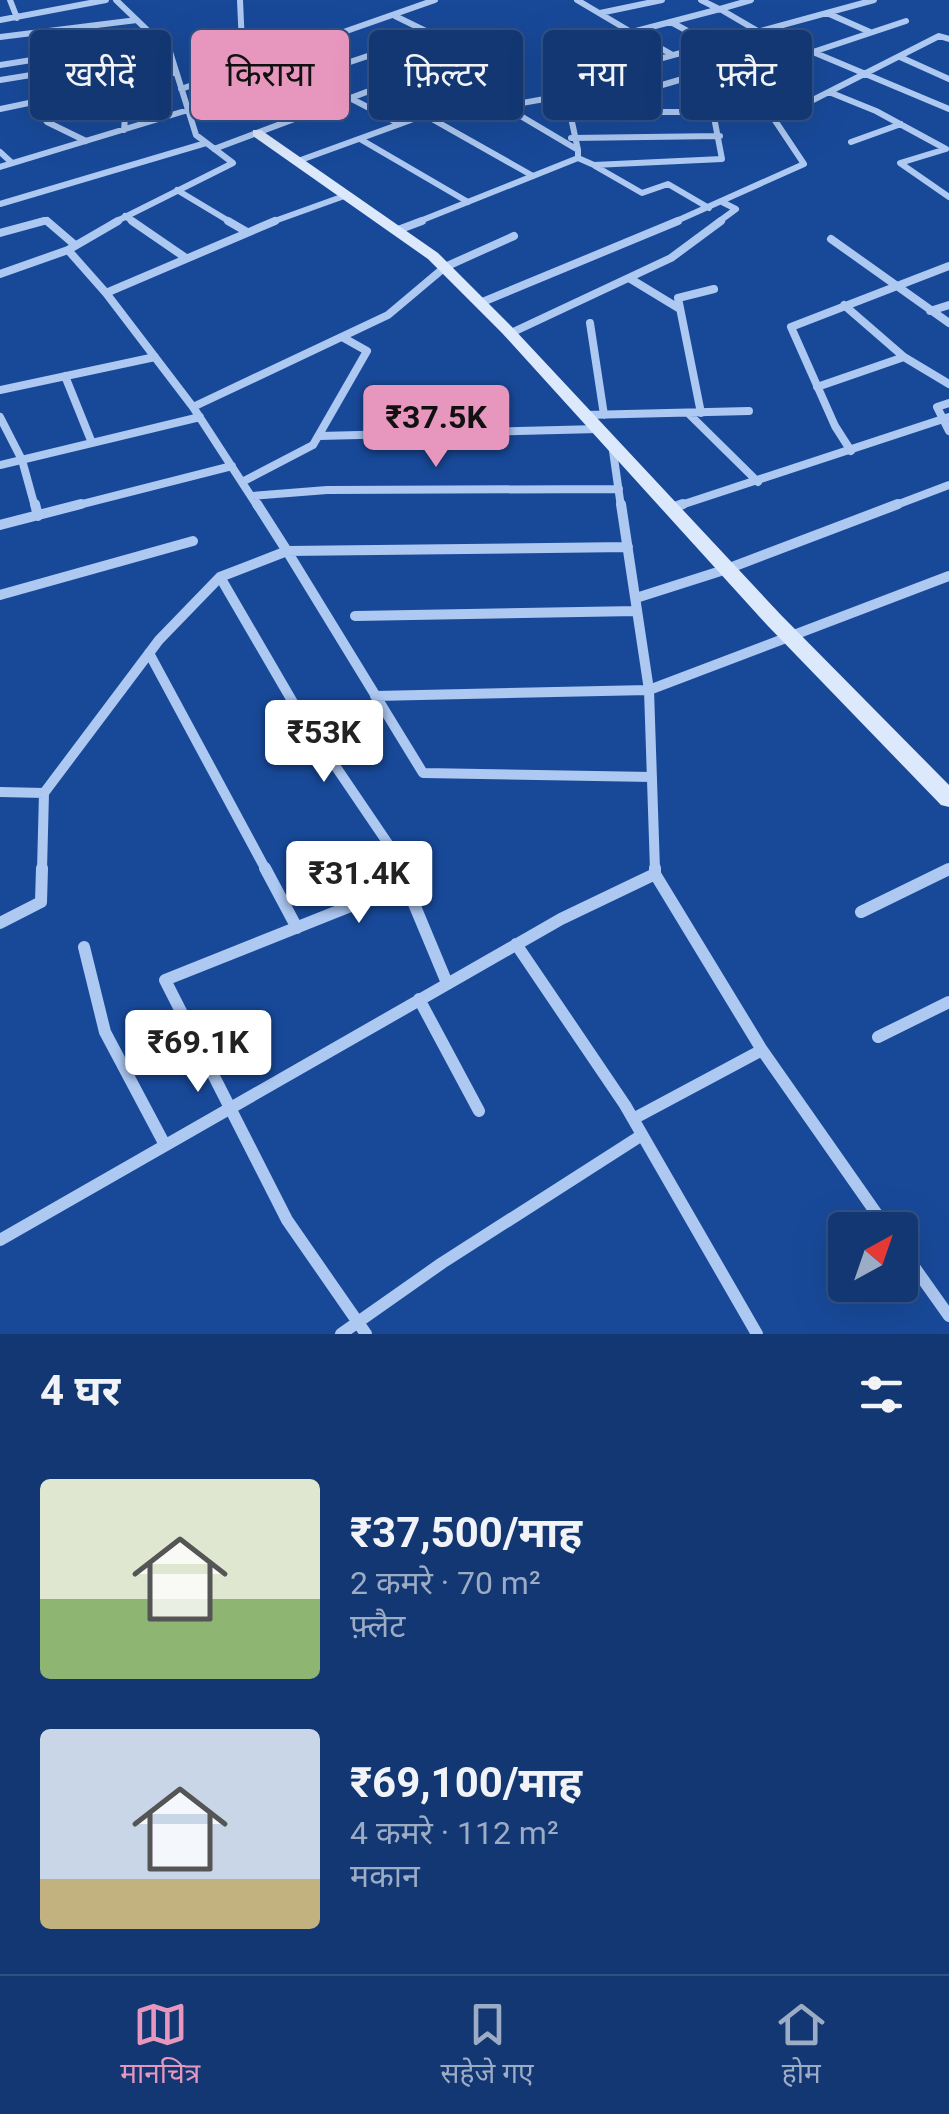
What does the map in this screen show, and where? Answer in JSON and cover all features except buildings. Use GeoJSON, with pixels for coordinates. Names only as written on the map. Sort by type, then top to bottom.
{"type":"FeatureCollection","features":[{"type":"Feature","properties":{"kind":"street"},"geometry":{"type":"LineString","coordinates":[[10,0],[16,18]]}},
{"type":"Feature","properties":{"kind":"street"},"geometry":{"type":"LineString","coordinates":[[0,20],[106,0]]}},
{"type":"Feature","properties":{"kind":"street"},"geometry":{"type":"LineString","coordinates":[[116,0],[148,30]]}},
{"type":"Feature","properties":{"kind":"street"},"geometry":{"type":"LineString","coordinates":[[240,0],[242,30]]}},
{"type":"Feature","properties":{"kind":"street"},"geometry":{"type":"LineString","coordinates":[[349,32],[435,0]]}},
{"type":"Feature","properties":{"kind":"street"},"geometry":{"type":"LineString","coordinates":[[577,0],[629,30]]}},
{"type":"Feature","properties":{"kind":"street"},"geometry":{"type":"LineString","coordinates":[[600,13],[662,0]]}},
{"type":"Feature","properties":{"kind":"street"},"geometry":{"type":"LineString","coordinates":[[701,0],[757,30]]}},
{"type":"Feature","properties":{"kind":"street"},"geometry":{"type":"LineString","coordinates":[[640,30],[751,0]]}},
{"type":"Feature","properties":{"kind":"street"},"geometry":{"type":"LineString","coordinates":[[828,0],[846,8]]}},
{"type":"Feature","properties":{"kind":"street"},"geometry":{"type":"LineString","coordinates":[[763,30],[874,0]]}},
{"type":"Feature","properties":{"kind":"street"},"geometry":{"type":"LineString","coordinates":[[827,13],[871,32]]}},
{"type":"Feature","properties":{"kind":"street"},"geometry":{"type":"LineString","coordinates":[[395,16],[425,30]]}},
{"type":"Feature","properties":{"kind":"street"},"geometry":{"type":"LineString","coordinates":[[0,37],[137,20]]}},
{"type":"Feature","properties":{"kind":"street"},"geometry":{"type":"LineString","coordinates":[[670,22],[685,30]]}},
{"type":"Feature","properties":{"kind":"street"},"geometry":{"type":"LineString","coordinates":[[813,52],[906,22]]}},
{"type":"Feature","properties":{"kind":"street"},"geometry":{"type":"LineString","coordinates":[[812,100],[939,36],[949,39]]}},
{"type":"Feature","properties":{"kind":"street"},"geometry":{"type":"LineString","coordinates":[[661,49],[670,54]]}},
{"type":"Feature","properties":{"kind":"street"},"geometry":{"type":"LineString","coordinates":[[661,57],[681,51]]}},
{"type":"Feature","properties":{"kind":"street"},"geometry":{"type":"LineString","coordinates":[[813,52],[949,109]]}},
{"type":"Feature","properties":{"kind":"street"},"geometry":{"type":"LineString","coordinates":[[0,274],[72,247],[125,216],[233,164],[196,135],[171,55]]}},
{"type":"Feature","properties":{"kind":"street"},"geometry":{"type":"LineString","coordinates":[[900,57],[949,79]]}},
{"type":"Feature","properties":{"kind":"street"},"geometry":{"type":"LineString","coordinates":[[0,65],[30,60]]}},
{"type":"Feature","properties":{"kind":"street"},"geometry":{"type":"LineString","coordinates":[[171,73],[176,72]]}},
{"type":"Feature","properties":{"kind":"street"},"geometry":{"type":"LineString","coordinates":[[0,80],[30,75]]}},
{"type":"Feature","properties":{"kind":"street"},"geometry":{"type":"LineString","coordinates":[[181,89],[191,86]]}},
{"type":"Feature","properties":{"kind":"street"},"geometry":{"type":"LineString","coordinates":[[828,92],[946,149],[900,163],[949,197]]}},
{"type":"Feature","properties":{"kind":"street"},"geometry":{"type":"LineString","coordinates":[[0,204],[256,134],[369,93]]}},
{"type":"Feature","properties":{"kind":"street"},"geometry":{"type":"LineString","coordinates":[[349,95],[400,124]]}},
{"type":"Feature","properties":{"kind":"street"},"geometry":{"type":"LineString","coordinates":[[934,101],[949,96]]}},
{"type":"Feature","properties":{"kind":"street"},"geometry":{"type":"LineString","coordinates":[[0,108],[30,102]]}},
{"type":"Feature","properties":{"kind":"street"},"geometry":{"type":"LineString","coordinates":[[0,167],[189,113]]}},
{"type":"Feature","properties":{"kind":"street"},"geometry":{"type":"LineString","coordinates":[[523,117],[642,193],[668,184],[709,208]]}},
{"type":"Feature","properties":{"kind":"street"},"geometry":{"type":"LineString","coordinates":[[45,120],[86,142]]}},
{"type":"Feature","properties":{"kind":"street"},"geometry":{"type":"LineString","coordinates":[[124,130],[125,120]]}},
{"type":"Feature","properties":{"kind":"street"},"geometry":{"type":"LineString","coordinates":[[298,162],[412,120]]}},
{"type":"Feature","properties":{"kind":"street"},"geometry":{"type":"LineString","coordinates":[[432,120],[533,176]]}},
{"type":"Feature","properties":{"kind":"street"},"geometry":{"type":"LineString","coordinates":[[572,120],[578,154]]}},
{"type":"Feature","properties":{"kind":"street"},"geometry":{"type":"LineString","coordinates":[[594,166],[722,159],[715,120]]}},
{"type":"Feature","properties":{"kind":"street"},"geometry":{"type":"LineString","coordinates":[[480,303],[804,164],[775,120]]}},
{"type":"Feature","properties":{"kind":"street"},"geometry":{"type":"LineString","coordinates":[[851,142],[901,124]]}},
{"type":"Feature","properties":{"kind":"street"},"geometry":{"type":"LineString","coordinates":[[256,134],[398,230],[444,268],[596,420],[612,444],[727,569],[949,799]]}},
{"type":"Feature","properties":{"kind":"street"},"geometry":{"type":"LineString","coordinates":[[556,137],[720,136]]}},
{"type":"Feature","properties":{"kind":"street"},"geometry":{"type":"LineString","coordinates":[[360,139],[468,202]]}},
{"type":"Feature","properties":{"kind":"street"},"geometry":{"type":"LineString","coordinates":[[0,152],[12,163]]}},
{"type":"Feature","properties":{"kind":"street"},"geometry":{"type":"LineString","coordinates":[[398,230],[578,154]]}},
{"type":"Feature","properties":{"kind":"street"},"geometry":{"type":"LineString","coordinates":[[177,190],[247,232]]}},
{"type":"Feature","properties":{"kind":"street"},"geometry":{"type":"LineString","coordinates":[[106,293],[247,232],[347,195]]}},
{"type":"Feature","properties":{"kind":"street"},"geometry":{"type":"LineString","coordinates":[[511,334],[671,258],[736,208],[722,202]]}},
{"type":"Feature","properties":{"kind":"street"},"geometry":{"type":"LineString","coordinates":[[125,216],[186,258]]}},
{"type":"Feature","properties":{"kind":"street"},"geometry":{"type":"LineString","coordinates":[[0,233],[46,220],[72,247],[193,407],[423,773],[652,776]]}},
{"type":"Feature","properties":{"kind":"street"},"geometry":{"type":"LineString","coordinates":[[193,407],[388,316],[444,268],[514,236]]}},
{"type":"Feature","properties":{"kind":"street"},"geometry":{"type":"LineString","coordinates":[[832,239],[949,323]]}},
{"type":"Feature","properties":{"kind":"street"},"geometry":{"type":"LineString","coordinates":[[850,450],[791,327],[949,266]]}},
{"type":"Feature","properties":{"kind":"street"},"geometry":{"type":"LineString","coordinates":[[629,278],[680,308]]}},
{"type":"Feature","properties":{"kind":"street"},"geometry":{"type":"LineString","coordinates":[[701,413],[678,298],[714,290]]}},
{"type":"Feature","properties":{"kind":"street"},"geometry":{"type":"LineString","coordinates":[[844,304],[904,357],[949,384]]}},
{"type":"Feature","properties":{"kind":"street"},"geometry":{"type":"LineString","coordinates":[[930,311],[949,306]]}},
{"type":"Feature","properties":{"kind":"street"},"geometry":{"type":"LineString","coordinates":[[590,323],[596,420]]}},
{"type":"Feature","properties":{"kind":"street"},"geometry":{"type":"LineString","coordinates":[[242,482],[314,444],[368,351],[342,338]]}},
{"type":"Feature","properties":{"kind":"street"},"geometry":{"type":"LineString","coordinates":[[0,390],[155,357]]}},
{"type":"Feature","properties":{"kind":"street"},"geometry":{"type":"LineString","coordinates":[[817,387],[904,357]]}},
{"type":"Feature","properties":{"kind":"street"},"geometry":{"type":"LineString","coordinates":[[65,376],[92,443]]}},
{"type":"Feature","properties":{"kind":"street"},"geometry":{"type":"LineString","coordinates":[[949,403],[937,408],[946,418],[949,431]]}},
{"type":"Feature","properties":{"kind":"street"},"geometry":{"type":"LineString","coordinates":[[318,436],[749,412]]}},
{"type":"Feature","properties":{"kind":"street"},"geometry":{"type":"LineString","coordinates":[[688,413],[758,482]]}},
{"type":"Feature","properties":{"kind":"street"},"geometry":{"type":"LineString","coordinates":[[0,465],[200,418]]}},
{"type":"Feature","properties":{"kind":"street"},"geometry":{"type":"LineString","coordinates":[[672,508],[946,418]]}},
{"type":"Feature","properties":{"kind":"street"},"geometry":{"type":"LineString","coordinates":[[1,422],[22,460],[38,516]]}},
{"type":"Feature","properties":{"kind":"street"},"geometry":{"type":"LineString","coordinates":[[612,444],[650,690],[655,874],[762,1050],[875,1212]]}},
{"type":"Feature","properties":{"kind":"street"},"geometry":{"type":"LineString","coordinates":[[0,525],[232,466]]}},
{"type":"Feature","properties":{"kind":"street"},"geometry":{"type":"LineString","coordinates":[[636,598],[727,569],[949,484]]}},
{"type":"Feature","properties":{"kind":"street"},"geometry":{"type":"LineString","coordinates":[[252,496],[326,490],[619,489]]}},
{"type":"Feature","properties":{"kind":"street"},"geometry":{"type":"LineString","coordinates":[[0,595],[193,541]]}},
{"type":"Feature","properties":{"kind":"street"},"geometry":{"type":"LineString","coordinates":[[0,923],[41,902],[44,793],[149,654],[220,577],[287,551],[628,548]]}},
{"type":"Feature","properties":{"kind":"street"},"geometry":{"type":"LineString","coordinates":[[376,696],[650,690],[788,634],[949,576]]}},
{"type":"Feature","properties":{"kind":"street"},"geometry":{"type":"LineString","coordinates":[[220,577],[298,711],[390,848],[447,983]]}},
{"type":"Feature","properties":{"kind":"street"},"geometry":{"type":"LineString","coordinates":[[354,616],[638,611]]}},
{"type":"Feature","properties":{"kind":"street"},"geometry":{"type":"LineString","coordinates":[[149,654],[297,928]]}},
{"type":"Feature","properties":{"kind":"street"},"geometry":{"type":"LineString","coordinates":[[0,792],[44,793]]}},
{"type":"Feature","properties":{"kind":"street"},"geometry":{"type":"LineString","coordinates":[[861,912],[949,869]]}},
{"type":"Feature","properties":{"kind":"street"},"geometry":{"type":"LineString","coordinates":[[0,1240],[516,944],[655,874]]}},
{"type":"Feature","properties":{"kind":"street"},"geometry":{"type":"LineString","coordinates":[[362,1328],[288,1220],[165,980],[406,884]]}},
{"type":"Feature","properties":{"kind":"street"},"geometry":{"type":"LineString","coordinates":[[516,944],[633,1119],[757,1334]]}},
{"type":"Feature","properties":{"kind":"street"},"geometry":{"type":"LineString","coordinates":[[84,946],[105,1032],[164,1145]]}},
{"type":"Feature","properties":{"kind":"street"},"geometry":{"type":"LineString","coordinates":[[420,998],[479,1111]]}},
{"type":"Feature","properties":{"kind":"street"},"geometry":{"type":"LineString","coordinates":[[878,1037],[949,1002]]}},
{"type":"Feature","properties":{"kind":"street"},"geometry":{"type":"LineString","coordinates":[[633,1119],[762,1050]]}},
{"type":"Feature","properties":{"kind":"street"},"geometry":{"type":"LineString","coordinates":[[341,1334],[362,1328],[642,1135]]}},
{"type":"Feature","properties":{"kind":"street"},"geometry":{"type":"LineString","coordinates":[[918,1272],[949,1316]]}}]}
